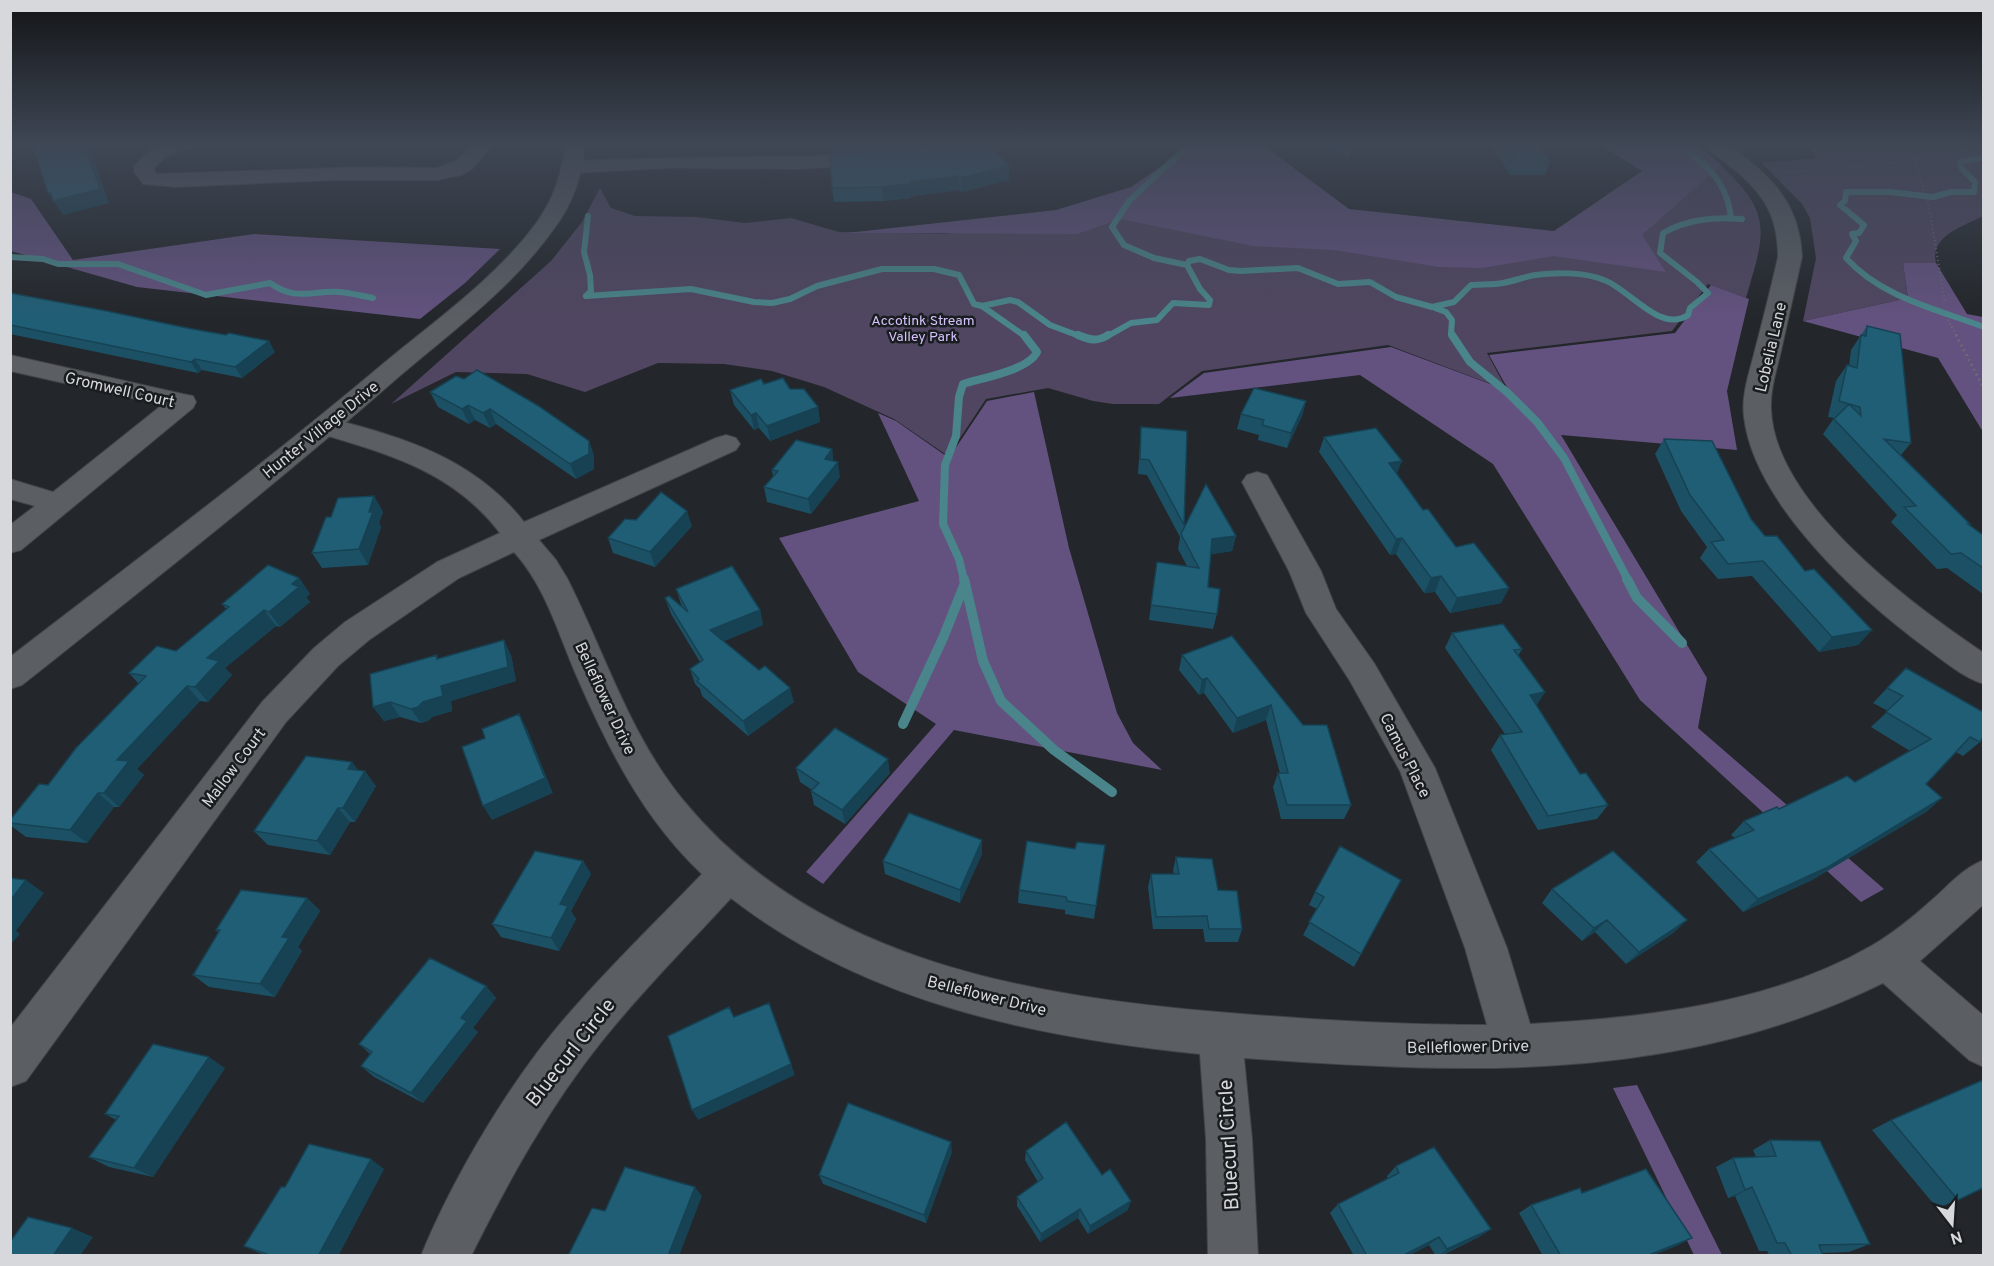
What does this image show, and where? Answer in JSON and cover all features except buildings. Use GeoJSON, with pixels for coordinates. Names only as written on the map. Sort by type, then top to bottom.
{"type":"FeatureCollection","features":[{"type":"Feature","properties":{"kind":"street","name":"Hunter Village Drive"},"geometry":{"type":"LineString","coordinates":[[10,676],[325,426],[482,293],[527,248],[561,201]]}},
{"type":"Feature","properties":{"kind":"street","name":"Lobelia Lane"},"geometry":{"type":"LineString","coordinates":[[1776,201],[1784,214],[1792,240],[1758,397],[1760,428],[1772,462],[1791,496],[1819,534],[1853,569],[1893,605],[1983,671]]}},
{"type":"Feature","properties":{"kind":"street","name":"Gromwell Court"},"geometry":{"type":"LineString","coordinates":[[10,363],[183,402],[10,542]]}},
{"type":"Feature","properties":{"kind":"street","name":"Belleflower Drive"},"geometry":{"type":"LineString","coordinates":[[325,426],[400,448],[446,470],[492,502],[547,571],[622,735],[645,777],[684,829],[729,873],[792,916],[855,951],[933,984],[1022,1008],[1221,1034],[1417,1048],[1612,1041],[1680,1031],[1732,1019],[1818,990],[1887,959],[1939,920],[1983,878]]}},
{"type":"Feature","properties":{"kind":"street","name":"Mallow Court"},"geometry":{"type":"LineString","coordinates":[[10,1065],[274,712],[302,681],[357,632],[411,593],[448,570],[726,444]]}},
{"type":"Feature","properties":{"kind":"street","name":"Camus Place"},"geometry":{"type":"LineString","coordinates":[[1257,482],[1305,571],[1322,613],[1362,672],[1417,768],[1486,948],[1515,1046]]}},
{"type":"Feature","properties":{"kind":"street"},"geometry":{"type":"LineString","coordinates":[[10,489],[58,503]]}},
{"type":"Feature","properties":{"kind":"street","name":"Bluecurl Circle"},"geometry":{"type":"LineString","coordinates":[[445,1256],[491,1166],[534,1095],[587,1025],[729,873]]}},
{"type":"Feature","properties":{"kind":"street"},"geometry":{"type":"LineString","coordinates":[[1887,959],[1983,1045]]}},
{"type":"Feature","properties":{"kind":"street","name":"Bluecurl Circle"},"geometry":{"type":"LineString","coordinates":[[1221,1034],[1229,1139],[1233,1256]]}},
{"type":"Feature","properties":{"kind":"path"},"geometry":{"type":"LineString","coordinates":[[1927,201],[1945,303]]}},
{"type":"Feature","properties":{"kind":"path"},"geometry":{"type":"LineString","coordinates":[[1948,320],[1983,389]]}},
{"type":"Feature","properties":{"kind":"green space","name":"Accotink Stream Valley Park"},"geometry":{"type":"Polygon","coordinates":[[[593,201],[607,201],[611,208],[635,216],[697,217],[745,223],[791,218],[839,232],[945,234],[1118,217],[1640,234],[1677,201],[1751,201],[1757,211],[1760,240],[1758,256],[1746,298],[1708,284],[1672,331],[1487,353],[1507,390],[1388,345],[1202,371],[1159,404],[1113,404],[1093,401],[1048,388],[986,399],[948,456],[894,419],[824,387],[772,371],[724,364],[658,363],[585,392],[527,374],[456,372],[391,404],[551,261],[582,222],[593,201]]]}},
{"type":"Feature","properties":{"kind":"green space"},"geometry":{"type":"Polygon","coordinates":[[[1799,201],[1983,201],[1983,216],[1958,228],[1943,239],[1935,254],[1936,263],[1903,263],[1908,298],[1803,321],[1816,258],[1810,218],[1799,201]]]}},
{"type":"Feature","properties":{"kind":"shaded area"},"geometry":{"type":"Polygon","coordinates":[[[11,201],[32,201],[73,260],[254,234],[500,249],[465,283],[420,319],[137,287],[11,251],[11,201]]]}},
{"type":"Feature","properties":{"kind":"shaded area"},"geometry":{"type":"Polygon","coordinates":[[[1085,201],[1338,201],[1349,209],[1554,231],[1598,201],[1680,201],[1642,235],[1666,272],[1554,256],[1482,268],[1439,267],[1334,250],[1253,246],[1120,219],[1077,234],[846,233],[1056,210],[1085,201]]]}},
{"type":"Feature","properties":{"kind":"shaded area"},"geometry":{"type":"Polygon","coordinates":[[[1903,263],[1936,263],[1967,314],[1983,317],[1983,432],[1938,358],[1803,321],[1908,298],[1903,263]]]}},
{"type":"Feature","properties":{"kind":"shaded area"},"geometry":{"type":"Polygon","coordinates":[[[1711,285],[1749,299],[1727,391],[1737,450],[1561,435],[1707,678],[1698,728],[1884,889],[1861,902],[1640,700],[1493,464],[1360,375],[1170,398],[1204,373],[1391,347],[1509,391],[1489,355],[1675,333],[1711,285]]]}},
{"type":"Feature","properties":{"kind":"shaded area"},"geometry":{"type":"Polygon","coordinates":[[[1034,392],[1069,548],[1117,713],[1133,743],[1162,770],[954,730],[823,884],[806,872],[936,724],[858,672],[779,538],[919,501],[878,413],[896,421],[949,458],[987,401],[1034,392]]]}},
{"type":"Feature","properties":{"kind":"shaded area"},"geometry":{"type":"Polygon","coordinates":[[[1637,1085],[1722,1255],[1694,1255],[1613,1088],[1637,1085]]]}},
{"type":"Feature","properties":{"kind":"waterway"},"geometry":{"type":"LineString","coordinates":[[1129,201],[1112,227],[1124,245],[1154,258],[1187,265]]}},
{"type":"Feature","properties":{"kind":"waterway"},"geometry":{"type":"LineString","coordinates":[[1727,201],[1731,218]]}},
{"type":"Feature","properties":{"kind":"waterway"},"geometry":{"type":"LineString","coordinates":[[1845,201],[1840,205],[1864,225],[1859,233],[1852,234],[1856,241],[1846,258],[1860,271],[1892,292],[1928,308],[1984,327]]}},
{"type":"Feature","properties":{"kind":"waterway"},"geometry":{"type":"LineString","coordinates":[[588,216],[584,252],[590,275],[591,291],[586,296],[691,289],[754,302],[772,303],[790,299],[817,286],[882,269],[934,269],[959,275],[974,304],[982,306]]}},
{"type":"Feature","properties":{"kind":"waterway"},"geometry":{"type":"LineString","coordinates":[[1187,265],[1189,261],[1200,259],[1229,270],[1298,268],[1338,284],[1370,282],[1396,297],[1432,307],[1454,302],[1471,285],[1499,284],[1543,274],[1579,274],[1604,280],[1655,314],[1666,319],[1677,319],[1688,315],[1690,308],[1708,293],[1660,253],[1663,233],[1672,228],[1701,220],[1742,219]]}},
{"type":"Feature","properties":{"kind":"waterway"},"geometry":{"type":"LineString","coordinates":[[10,257],[43,259],[58,264],[118,264],[206,295],[270,283],[296,294],[340,292],[373,298]]}},
{"type":"Feature","properties":{"kind":"waterway"},"geometry":{"type":"LineString","coordinates":[[1106,337],[1131,323],[1157,320],[1173,303],[1209,305],[1210,300],[1200,289],[1187,265]]}},
{"type":"Feature","properties":{"kind":"waterway"},"geometry":{"type":"LineString","coordinates":[[982,306],[1010,300],[1018,302],[1050,325],[1082,337]]}},
{"type":"Feature","properties":{"kind":"waterway"},"geometry":{"type":"LineString","coordinates":[[982,306],[1025,336]]}},
{"type":"Feature","properties":{"kind":"waterway"},"geometry":{"type":"LineString","coordinates":[[1435,308],[1446,312],[1452,320],[1451,334],[1453,337]]}},
{"type":"Feature","properties":{"kind":"waterway"},"geometry":{"type":"LineString","coordinates":[[1078,335],[1093,340],[1108,335]]}},
{"type":"Feature","properties":{"kind":"waterway"},"geometry":{"type":"LineString","coordinates":[[1452,335],[1470,362],[1508,393],[1537,422],[1564,458],[1628,580]]}},
{"type":"Feature","properties":{"kind":"waterway"},"geometry":{"type":"LineString","coordinates":[[964,580],[959,559],[943,524],[945,465],[956,436],[959,397],[963,384],[1015,368],[1032,358],[1037,352],[1025,336]]}},
{"type":"Feature","properties":{"kind":"waterway"},"geometry":{"type":"LineString","coordinates":[[964,579],[965,583]]}},
{"type":"Feature","properties":{"kind":"waterway"},"geometry":{"type":"LineString","coordinates":[[1627,579],[1637,598],[1682,643]]}},
{"type":"Feature","properties":{"kind":"waterway"},"geometry":{"type":"LineString","coordinates":[[903,724],[943,638],[965,583]]}},
{"type":"Feature","properties":{"kind":"waterway"},"geometry":{"type":"LineString","coordinates":[[965,583],[983,661],[1001,701],[1054,750],[1112,792]]}}]}
